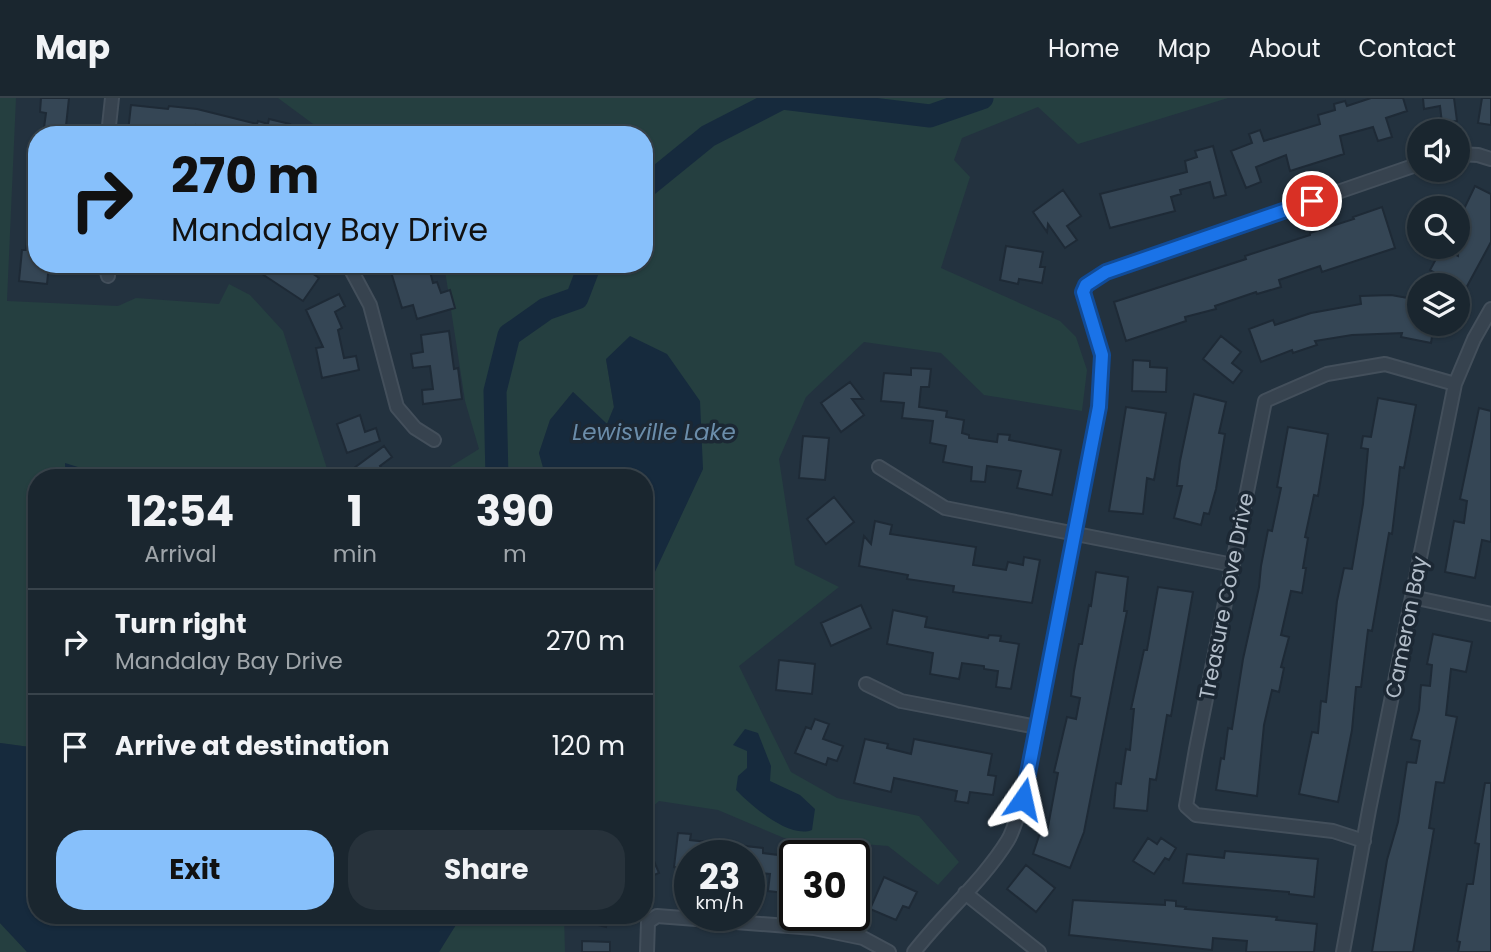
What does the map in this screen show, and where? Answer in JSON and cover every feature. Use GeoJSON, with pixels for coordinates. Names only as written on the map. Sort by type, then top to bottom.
{"type":"FeatureCollection","features":[{"type":"Feature","properties":{"kind":"street"},"geometry":{"type":"LineString","coordinates":[[109,126],[112,98]]}},
{"type":"Feature","properties":{"kind":"street"},"geometry":{"type":"LineString","coordinates":[[1470,155],[1491,159]]}},
{"type":"Feature","properties":{"kind":"street"},"geometry":{"type":"LineString","coordinates":[[914,952],[987,870],[1010,837],[1023,799],[1099,407],[1102,355],[1083,292],[1086,285],[1106,272],[1407,168]]}},
{"type":"Feature","properties":{"kind":"street"},"geometry":{"type":"LineString","coordinates":[[353,273],[370,305],[397,407],[415,428],[434,440]]}},
{"type":"Feature","properties":{"kind":"street","name":"Cameron Bay"},"geometry":{"type":"LineString","coordinates":[[1343,952],[1455,384],[1474,339],[1491,309]]}},
{"type":"Feature","properties":{"kind":"street","name":"Treasure Cove Drive"},"geometry":{"type":"LineString","coordinates":[[1364,841],[1333,831],[1196,816],[1186,806],[1265,401],[1327,374],[1385,364],[1455,384]]}},
{"type":"Feature","properties":{"kind":"street"},"geometry":{"type":"LineString","coordinates":[[879,467],[945,508],[1233,565]]}},
{"type":"Feature","properties":{"kind":"street"},"geometry":{"type":"LineString","coordinates":[[1412,597],[1491,614]]}},
{"type":"Feature","properties":{"kind":"street"},"geometry":{"type":"LineString","coordinates":[[866,684],[901,701],[1037,727]]}},
{"type":"Feature","properties":{"kind":"street"},"geometry":{"type":"LineString","coordinates":[[965,893],[1039,952]]}},
{"type":"Feature","properties":{"kind":"street"},"geometry":{"type":"LineString","coordinates":[[653,919],[657,916],[678,916],[814,928],[863,938],[889,952]]}},
{"type":"Feature","properties":{"kind":"street"},"geometry":{"type":"LineString","coordinates":[[647,952],[648,924]]}},
{"type":"Feature","properties":{"kind":"green space"},"geometry":{"type":"Polygon","coordinates":[[[0,98],[16,98],[7,301],[118,306],[136,298],[219,304],[229,284],[250,295],[283,331],[327,469],[83,469],[65,464],[65,469],[28,469],[28,747],[0,743],[0,98]]]}},
{"type":"Feature","properties":{"kind":"green space"},"geometry":{"type":"Polygon","coordinates":[[[278,98],[1228,98],[1078,144],[1038,107],[962,138],[954,160],[970,177],[941,268],[1060,321],[1076,337],[1087,370],[1082,411],[984,395],[941,353],[864,342],[806,397],[779,459],[795,565],[839,587],[739,666],[791,772],[837,798],[919,816],[959,862],[938,885],[888,846],[870,845],[870,840],[784,838],[718,810],[659,801],[653,806],[653,576],[703,468],[606,359],[614,407],[607,424],[573,392],[550,420],[539,453],[543,469],[447,469],[479,449],[465,401],[445,273],[653,273],[653,126],[316,126],[278,98]]]}},
{"type":"Feature","properties":{"kind":"green space"},"geometry":{"type":"Polygon","coordinates":[[[0,923],[25,949],[27,952],[0,952],[0,923]]]}},
{"type":"Feature","properties":{"kind":"green space"},"geometry":{"type":"Polygon","coordinates":[[[456,924],[564,924],[565,952],[439,952],[456,924]]]}},
{"type":"Feature","properties":{"kind":"water","name":"Lewisville Lake"},"geometry":{"type":"Polygon","coordinates":[[[630,336],[667,354],[700,401],[703,469],[653,576],[653,469],[543,469],[539,453],[550,420],[573,392],[607,424],[614,407],[606,359],[630,336]]]}},
{"type":"Feature","properties":{"kind":"water"},"geometry":{"type":"Polygon","coordinates":[[[65,463],[84,469],[65,469],[65,463]]]}},
{"type":"Feature","properties":{"kind":"water"},"geometry":{"type":"Polygon","coordinates":[[[745,729],[758,733],[771,766],[770,781],[800,795],[815,809],[812,830],[803,832],[782,826],[736,790],[738,776],[747,768],[747,751],[733,745],[745,729]]]}},
{"type":"Feature","properties":{"kind":"water"},"geometry":{"type":"Polygon","coordinates":[[[0,743],[28,747],[28,924],[456,924],[439,952],[27,952],[0,923],[0,743]]]}},
{"type":"Feature","properties":{"kind":"building"},"geometry":{"type":"Polygon","coordinates":[[[41,98],[69,98],[66,126],[44,126],[46,113],[40,112],[41,98]]]}},
{"type":"Feature","properties":{"kind":"building"},"geometry":{"type":"Polygon","coordinates":[[[1371,98],[1403,98],[1407,111],[1386,118],[1392,137],[1378,141],[1373,127],[1340,136],[1344,154],[1290,171],[1286,155],[1256,167],[1261,182],[1246,188],[1231,151],[1252,143],[1249,134],[1260,130],[1264,141],[1320,124],[1318,115],[1335,110],[1334,104],[1345,101],[1347,106],[1371,98]]]}},
{"type":"Feature","properties":{"kind":"building"},"geometry":{"type":"Polygon","coordinates":[[[1423,98],[1454,98],[1457,119],[1442,119],[1440,106],[1424,109],[1423,98]]]}},
{"type":"Feature","properties":{"kind":"building"},"geometry":{"type":"Polygon","coordinates":[[[1482,98],[1491,98],[1491,125],[1478,123],[1482,98]]]}},
{"type":"Feature","properties":{"kind":"building"},"geometry":{"type":"Polygon","coordinates":[[[131,105],[197,109],[257,124],[258,121],[268,124],[269,119],[290,124],[289,126],[129,126],[131,105]]]}},
{"type":"Feature","properties":{"kind":"building"},"geometry":{"type":"Polygon","coordinates":[[[1213,146],[1226,195],[1214,198],[1210,182],[1180,190],[1181,194],[1171,197],[1175,211],[1110,228],[1100,194],[1187,172],[1185,161],[1197,157],[1195,151],[1213,146]]]}},
{"type":"Feature","properties":{"kind":"building"},"geometry":{"type":"Polygon","coordinates":[[[1475,186],[1491,194],[1491,242],[1470,281],[1470,273],[1435,273],[1430,270],[1436,259],[1470,259],[1470,196],[1475,186]]]}},
{"type":"Feature","properties":{"kind":"building"},"geometry":{"type":"Polygon","coordinates":[[[1063,190],[1081,216],[1067,226],[1077,240],[1065,248],[1048,224],[1047,232],[1033,212],[1063,190]]]}},
{"type":"Feature","properties":{"kind":"building"},"geometry":{"type":"Polygon","coordinates":[[[1382,207],[1395,248],[1322,272],[1320,266],[1279,280],[1281,287],[1257,294],[1256,292],[1215,306],[1216,309],[1185,317],[1186,321],[1126,341],[1114,302],[1246,259],[1245,256],[1310,235],[1382,207]]]}},
{"type":"Feature","properties":{"kind":"building"},"geometry":{"type":"Polygon","coordinates":[[[28,227],[28,273],[48,273],[47,284],[19,281],[22,250],[26,250],[28,227]]]}},
{"type":"Feature","properties":{"kind":"building"},"geometry":{"type":"Polygon","coordinates":[[[1006,246],[1043,252],[1040,267],[1045,267],[1042,283],[1019,279],[1018,284],[1000,280],[1006,246]]]}},
{"type":"Feature","properties":{"kind":"building"},"geometry":{"type":"Polygon","coordinates":[[[261,273],[312,273],[319,278],[303,301],[261,273]]]}},
{"type":"Feature","properties":{"kind":"building"},"geometry":{"type":"Polygon","coordinates":[[[391,273],[430,273],[433,283],[437,282],[441,293],[450,290],[455,308],[417,319],[413,305],[402,308],[391,273]]]}},
{"type":"Feature","properties":{"kind":"building"},"geometry":{"type":"Polygon","coordinates":[[[339,294],[345,306],[335,312],[342,328],[338,330],[344,358],[356,356],[359,370],[322,378],[316,348],[323,347],[306,310],[339,294]]]}},
{"type":"Feature","properties":{"kind":"building"},"geometry":{"type":"Polygon","coordinates":[[[1391,295],[1407,298],[1407,336],[1432,336],[1431,343],[1401,337],[1402,333],[1352,335],[1315,341],[1317,345],[1293,353],[1292,350],[1261,362],[1249,329],[1273,320],[1275,325],[1311,313],[1361,304],[1360,296],[1391,295]]]}},
{"type":"Feature","properties":{"kind":"building"},"geometry":{"type":"Polygon","coordinates":[[[449,331],[454,369],[458,368],[462,399],[423,404],[422,390],[433,389],[430,366],[413,368],[411,354],[423,352],[421,335],[449,331]]]}},
{"type":"Feature","properties":{"kind":"building"},"geometry":{"type":"Polygon","coordinates":[[[1221,336],[1241,352],[1232,363],[1242,371],[1233,383],[1203,359],[1221,336]]]}},
{"type":"Feature","properties":{"kind":"building"},"geometry":{"type":"Polygon","coordinates":[[[1133,360],[1150,361],[1150,367],[1167,368],[1166,392],[1132,391],[1133,360]]]}},
{"type":"Feature","properties":{"kind":"building"},"geometry":{"type":"Polygon","coordinates":[[[911,368],[931,369],[929,387],[921,387],[919,407],[947,411],[946,417],[964,420],[962,433],[969,435],[969,438],[997,442],[998,434],[1010,435],[1009,440],[1061,450],[1052,495],[1017,488],[1021,471],[987,466],[985,482],[971,481],[972,467],[943,462],[946,446],[930,443],[933,421],[902,418],[904,403],[881,401],[884,373],[911,375],[911,368]]]}},
{"type":"Feature","properties":{"kind":"building"},"geometry":{"type":"Polygon","coordinates":[[[850,382],[863,399],[852,399],[864,415],[841,432],[821,403],[850,382]]]}},
{"type":"Feature","properties":{"kind":"building"},"geometry":{"type":"Polygon","coordinates":[[[1194,394],[1226,402],[1219,433],[1225,434],[1216,489],[1209,514],[1204,513],[1201,525],[1174,518],[1182,486],[1177,486],[1180,461],[1194,394]]]}},
{"type":"Feature","properties":{"kind":"building"},"geometry":{"type":"Polygon","coordinates":[[[1378,398],[1416,405],[1404,468],[1400,467],[1392,534],[1389,533],[1372,631],[1368,630],[1361,687],[1356,687],[1352,730],[1338,802],[1299,794],[1312,732],[1318,733],[1321,701],[1326,702],[1337,601],[1344,568],[1352,569],[1363,504],[1368,449],[1361,448],[1363,436],[1371,437],[1378,398]]]}},
{"type":"Feature","properties":{"kind":"building"},"geometry":{"type":"Polygon","coordinates":[[[1126,407],[1166,413],[1154,480],[1147,478],[1143,514],[1109,511],[1126,407]]]}},
{"type":"Feature","properties":{"kind":"building"},"geometry":{"type":"Polygon","coordinates":[[[1479,408],[1491,411],[1491,542],[1482,540],[1475,578],[1445,572],[1454,521],[1464,523],[1467,501],[1460,499],[1479,408]]]}},
{"type":"Feature","properties":{"kind":"building"},"geometry":{"type":"Polygon","coordinates":[[[360,415],[365,432],[376,428],[380,441],[347,453],[337,424],[360,415]]]}},
{"type":"Feature","properties":{"kind":"building"},"geometry":{"type":"Polygon","coordinates":[[[1288,427],[1328,434],[1318,496],[1314,495],[1305,537],[1308,538],[1302,593],[1291,591],[1281,635],[1289,637],[1281,667],[1284,668],[1279,692],[1272,690],[1264,725],[1257,796],[1216,790],[1228,728],[1232,729],[1268,530],[1272,531],[1281,488],[1277,487],[1288,427]]]}},
{"type":"Feature","properties":{"kind":"building"},"geometry":{"type":"Polygon","coordinates":[[[803,436],[829,438],[825,480],[799,478],[803,436]]]}},
{"type":"Feature","properties":{"kind":"building"},"geometry":{"type":"Polygon","coordinates":[[[384,446],[392,457],[380,466],[382,469],[353,469],[384,446]]]}},
{"type":"Feature","properties":{"kind":"building"},"geometry":{"type":"Polygon","coordinates":[[[834,497],[854,522],[826,544],[807,519],[834,497]]]}},
{"type":"Feature","properties":{"kind":"building"},"geometry":{"type":"Polygon","coordinates":[[[875,521],[892,525],[890,534],[976,547],[973,565],[1006,570],[1008,562],[1023,565],[1024,557],[1040,560],[1032,603],[953,592],[954,586],[907,579],[908,575],[859,566],[864,536],[871,544],[875,521]]]}},
{"type":"Feature","properties":{"kind":"building"},"geometry":{"type":"Polygon","coordinates":[[[1096,572],[1128,577],[1124,611],[1127,611],[1084,832],[1070,868],[1033,854],[1041,830],[1047,832],[1058,773],[1054,772],[1067,717],[1076,719],[1080,698],[1071,696],[1074,671],[1089,605],[1091,606],[1096,572]]]}},
{"type":"Feature","properties":{"kind":"building"},"geometry":{"type":"Polygon","coordinates":[[[1158,587],[1193,592],[1171,716],[1167,715],[1156,780],[1150,779],[1147,811],[1114,808],[1116,783],[1121,784],[1126,749],[1130,750],[1134,709],[1131,709],[1144,650],[1147,650],[1158,587]]]}},
{"type":"Feature","properties":{"kind":"building"},"geometry":{"type":"Polygon","coordinates":[[[861,605],[871,628],[831,646],[821,623],[861,605]]]}},
{"type":"Feature","properties":{"kind":"building"},"geometry":{"type":"Polygon","coordinates":[[[893,610],[927,617],[925,627],[988,638],[989,635],[1001,636],[1000,641],[1019,644],[1011,689],[996,687],[998,671],[984,669],[984,666],[962,663],[959,679],[930,674],[933,653],[887,644],[893,610]]]}},
{"type":"Feature","properties":{"kind":"building"},"geometry":{"type":"Polygon","coordinates":[[[1433,634],[1472,642],[1466,672],[1451,669],[1446,715],[1457,717],[1444,783],[1436,782],[1429,828],[1434,829],[1413,952],[1372,952],[1407,762],[1416,763],[1420,741],[1411,739],[1419,710],[1421,685],[1430,686],[1432,665],[1427,664],[1433,634]]]}},
{"type":"Feature","properties":{"kind":"building"},"geometry":{"type":"Polygon","coordinates":[[[779,660],[815,664],[812,694],[776,690],[779,660]]]}},
{"type":"Feature","properties":{"kind":"building"},"geometry":{"type":"Polygon","coordinates":[[[815,719],[829,724],[823,739],[843,746],[837,761],[828,758],[826,765],[795,753],[806,727],[811,729],[815,719]]]}},
{"type":"Feature","properties":{"kind":"building"},"geometry":{"type":"Polygon","coordinates":[[[865,739],[888,744],[887,748],[911,754],[914,739],[992,754],[988,775],[996,776],[993,795],[970,792],[968,803],[955,801],[957,791],[894,778],[891,792],[854,783],[865,739]]]}},
{"type":"Feature","properties":{"kind":"building"},"geometry":{"type":"Polygon","coordinates":[[[1485,783],[1491,783],[1491,952],[1458,952],[1460,942],[1457,941],[1467,884],[1473,884],[1479,844],[1475,843],[1485,783]]]}},
{"type":"Feature","properties":{"kind":"building"},"geometry":{"type":"Polygon","coordinates":[[[678,833],[691,834],[690,840],[677,840],[678,833]]]}},
{"type":"Feature","properties":{"kind":"building"},"geometry":{"type":"Polygon","coordinates":[[[1148,838],[1157,844],[1161,838],[1176,848],[1169,860],[1165,858],[1154,874],[1133,861],[1148,838]]]}},
{"type":"Feature","properties":{"kind":"building"},"geometry":{"type":"Polygon","coordinates":[[[1225,851],[1318,859],[1314,897],[1289,892],[1183,883],[1187,854],[1224,858],[1225,851]]]}},
{"type":"Feature","properties":{"kind":"building"},"geometry":{"type":"Polygon","coordinates":[[[765,853],[779,855],[779,892],[768,891],[770,874],[765,874],[765,853]]]}},
{"type":"Feature","properties":{"kind":"building"},"geometry":{"type":"Polygon","coordinates":[[[653,859],[659,873],[653,875],[653,859]]]}},
{"type":"Feature","properties":{"kind":"building"},"geometry":{"type":"Polygon","coordinates":[[[1026,865],[1055,888],[1036,912],[1007,889],[1026,865]]]}},
{"type":"Feature","properties":{"kind":"building"},"geometry":{"type":"Polygon","coordinates":[[[884,877],[917,892],[909,908],[903,906],[896,920],[870,909],[884,877]]]}},
{"type":"Feature","properties":{"kind":"building"},"geometry":{"type":"Polygon","coordinates":[[[1073,900],[1165,905],[1165,900],[1176,901],[1176,906],[1186,907],[1185,909],[1277,917],[1276,920],[1317,924],[1314,952],[1246,952],[1247,941],[1213,938],[1212,950],[1069,935],[1073,900]]]}},
{"type":"Feature","properties":{"kind":"building"},"geometry":{"type":"Polygon","coordinates":[[[582,941],[610,942],[610,952],[582,952],[582,941]]]}},
{"type":"Feature","properties":{"kind":"waterway"},"geometry":{"type":"LineString","coordinates":[[782,98],[930,116],[982,98]]}},
{"type":"Feature","properties":{"kind":"waterway"},"geometry":{"type":"LineString","coordinates":[[653,181],[708,136],[782,98]]}},
{"type":"Feature","properties":{"kind":"waterway"},"geometry":{"type":"LineString","coordinates":[[497,469],[495,391],[509,335],[546,309],[577,298],[587,273]]}},
{"type":"Feature","properties":{"kind":"route"},"geometry":{"type":"LineString","coordinates":[[1023,799],[1099,407],[1102,355],[1083,292],[1086,285],[1106,272],[1312,201]]}}]}
